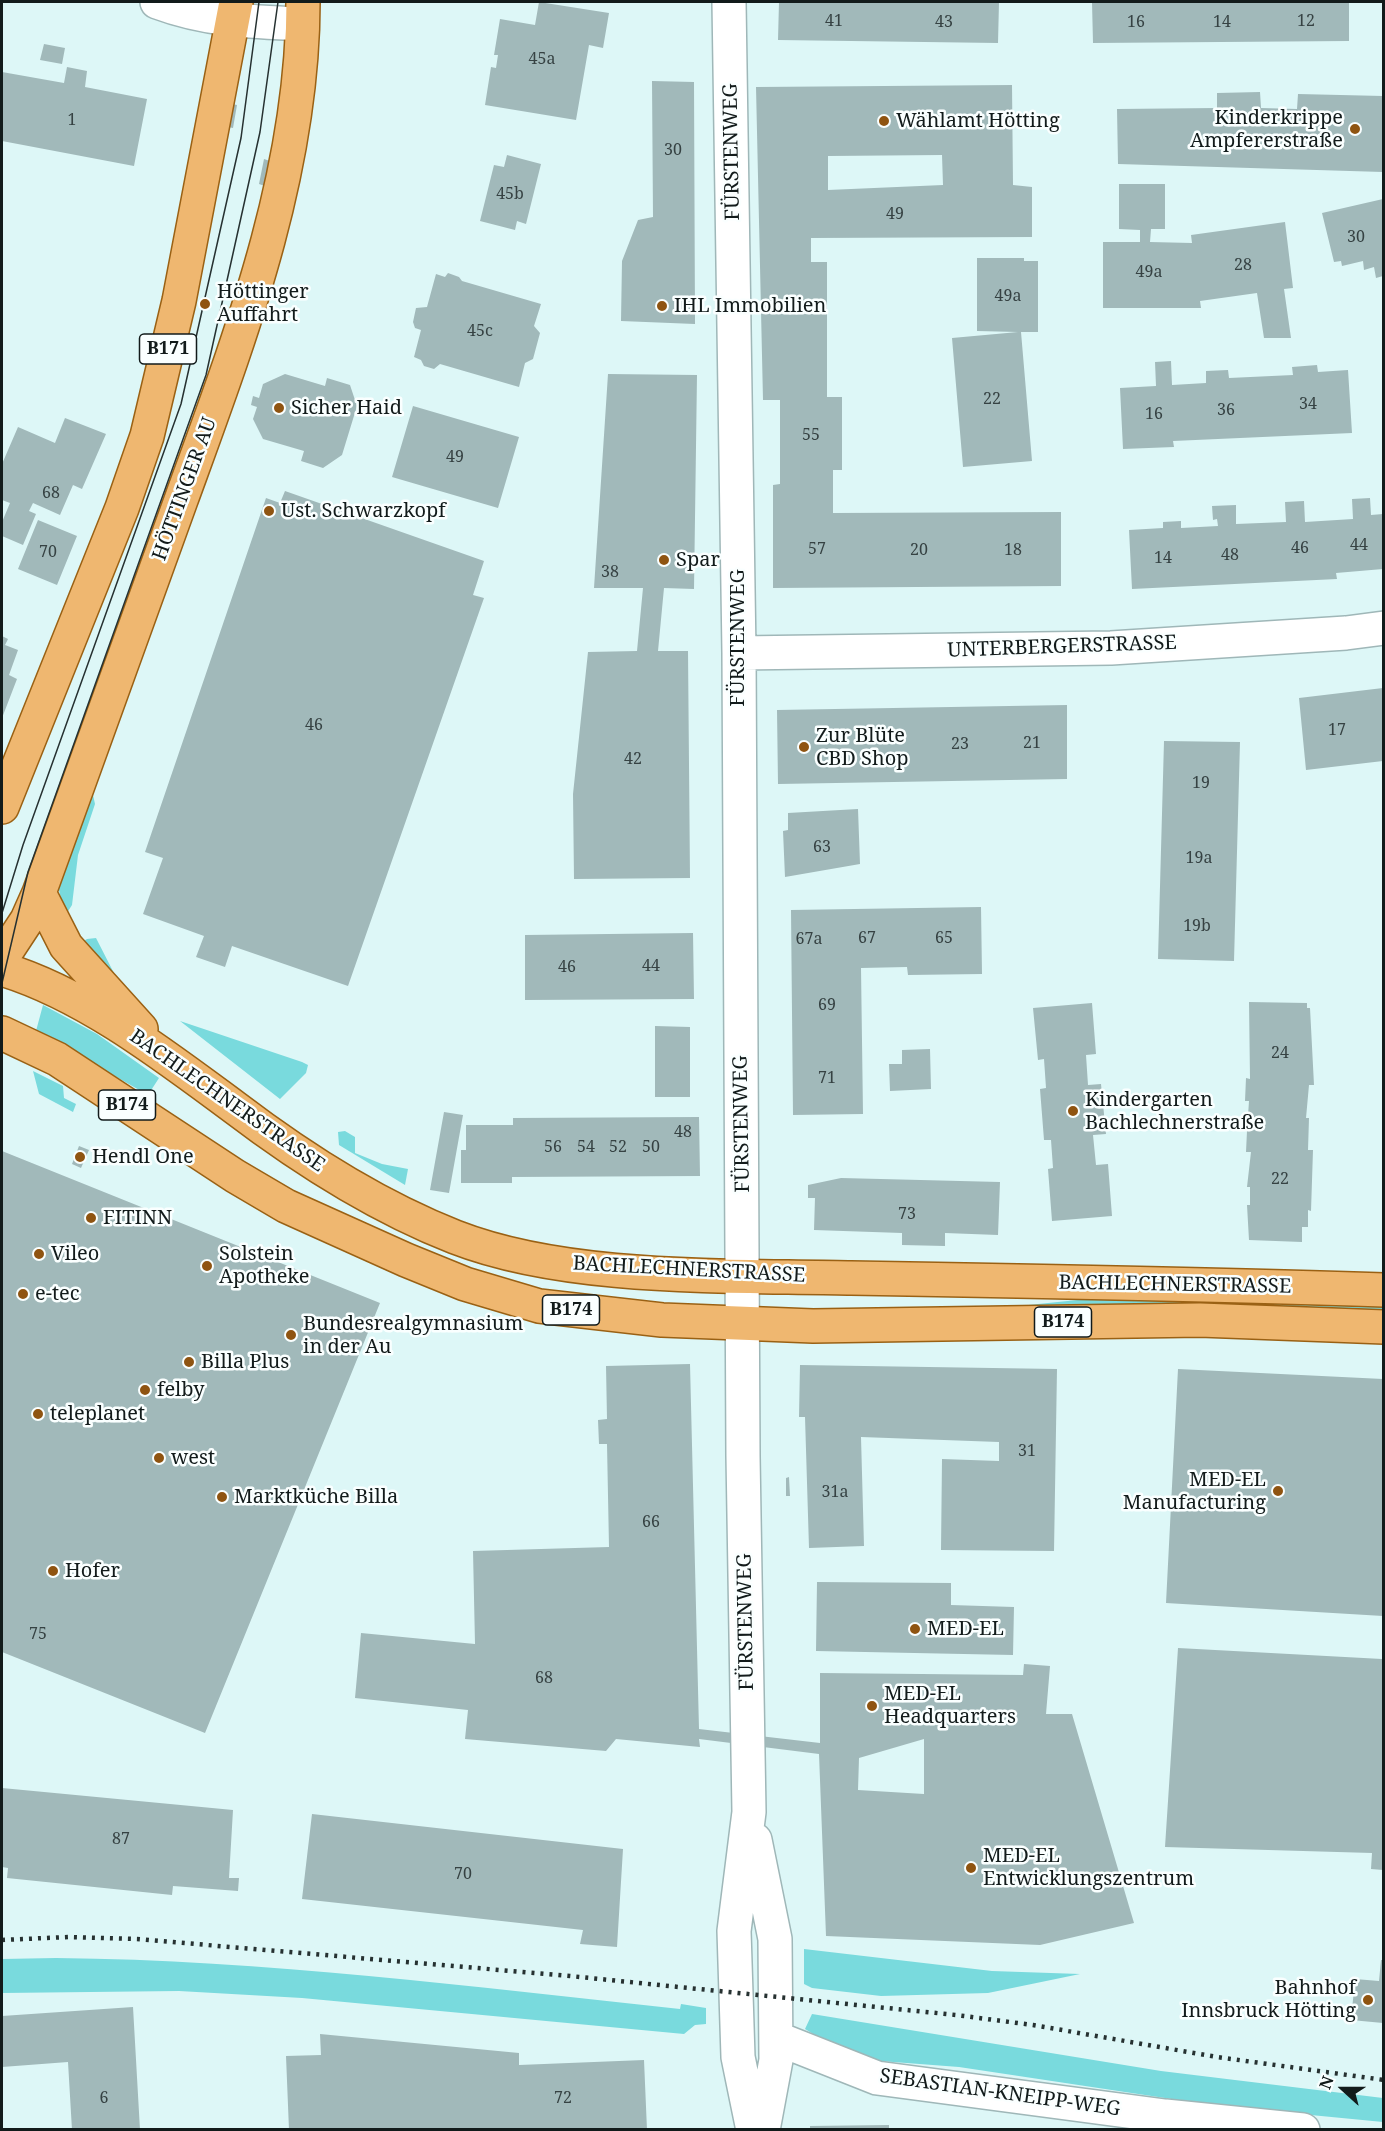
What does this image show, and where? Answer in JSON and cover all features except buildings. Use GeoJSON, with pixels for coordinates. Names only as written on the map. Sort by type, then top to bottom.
{"type":"FeatureCollection","features":[{"type":"Feature","properties":{"kind":"main road","name":"B171"},"geometry":{"type":"LineString","coordinates":[[2,807],[118,518],[147,436],[179,301],[234,11]]}},
{"type":"Feature","properties":{"kind":"main road","name":"HÖTTINGER AU"},"geometry":{"type":"LineString","coordinates":[[2,958],[27,920],[39,893],[251,301],[283,174],[301,58],[303,13]]}},
{"type":"Feature","properties":{"kind":"main road"},"geometry":{"type":"LineString","coordinates":[[39,893],[66,946],[160,1051]]}},
{"type":"Feature","properties":{"kind":"main road","name":"BACHLECHNERSTRASSE"},"geometry":{"type":"LineString","coordinates":[[2,969],[44,985],[160,1051],[235,1109],[341,1180],[456,1238],[516,1255],[594,1268],[744,1275],[1144,1282],[1383,1290]]}},
{"type":"Feature","properties":{"kind":"main road","name":"BACHLECHNERSTRASSE"},"geometry":{"type":"LineString","coordinates":[[6,1039],[57,1059],[235,1176],[286,1206],[381,1250],[465,1284],[539,1306],[662,1320],[813,1326],[1200,1320],[1383,1327]]}},
{"type":"Feature","properties":{"kind":"street"},"geometry":{"type":"LineString","coordinates":[[157,2],[196,15],[234,11],[303,13]]}},
{"type":"Feature","properties":{"kind":"street","name":"FÜRSTENWEG"},"geometry":{"type":"LineString","coordinates":[[729,2],[739,653],[749,1812],[735,1931],[738,2057],[753,2130]]}},
{"type":"Feature","properties":{"kind":"street","name":"UNTERBERGERSTRASSE"},"geometry":{"type":"LineString","coordinates":[[739,653],[1111,648],[1347,633],[1383,628]]}},
{"type":"Feature","properties":{"kind":"street","name":"FÜRSTENWEG"},"geometry":{"type":"LineString","coordinates":[[749,1812],[775,1939],[776,2060],[763,2130]]}},
{"type":"Feature","properties":{"kind":"street","name":"SEBASTIAN-KNEIPP-WEG"},"geometry":{"type":"LineString","coordinates":[[776,2038],[877,2078],[1165,2116],[1303,2130]]}},
{"type":"Feature","properties":{"kind":"shaded area"},"geometry":{"type":"Polygon","coordinates":[[[91,786],[95,804],[78,855],[72,905],[65,916],[58,886],[91,786]]]}},
{"type":"Feature","properties":{"kind":"shaded area"},"geometry":{"type":"Polygon","coordinates":[[[96,938],[118,981],[79,944],[87,939],[96,938]]]}},
{"type":"Feature","properties":{"kind":"shaded area"},"geometry":{"type":"Polygon","coordinates":[[[43,1005],[97,1034],[159,1078],[148,1095],[36,1031],[43,1005]]]}},
{"type":"Feature","properties":{"kind":"shaded area"},"geometry":{"type":"Polygon","coordinates":[[[180,1021],[302,1062],[308,1065],[306,1073],[280,1099],[180,1021]]]}},
{"type":"Feature","properties":{"kind":"shaded area"},"geometry":{"type":"Polygon","coordinates":[[[33,1071],[63,1086],[64,1098],[76,1104],[73,1112],[39,1094],[33,1071]]]}},
{"type":"Feature","properties":{"kind":"shaded area"},"geometry":{"type":"Polygon","coordinates":[[[345,1131],[355,1137],[355,1153],[382,1164],[408,1169],[405,1185],[339,1145],[338,1132],[345,1131]]]}},
{"type":"Feature","properties":{"kind":"shaded area"},"geometry":{"type":"Polygon","coordinates":[[[1097,1298],[1384,1306],[1383,1312],[999,1308],[1097,1298]]]}},
{"type":"Feature","properties":{"kind":"shaded area"},"geometry":{"type":"Polygon","coordinates":[[[804,1949],[992,1971],[1080,1974],[988,1993],[881,1996],[812,1988],[804,1984],[804,1949]]]}},
{"type":"Feature","properties":{"kind":"shaded area"},"geometry":{"type":"Polygon","coordinates":[[[56,1958],[291,1969],[680,2009],[681,2004],[706,2008],[706,2024],[695,2025],[684,2034],[302,1998],[179,1991],[2,1993],[2,1959],[56,1958]]]}},
{"type":"Feature","properties":{"kind":"shaded area"},"geometry":{"type":"Polygon","coordinates":[[[812,2014],[1161,2071],[1383,2098],[1383,2122],[1218,2106],[959,2067],[854,2059],[805,2029],[812,2014]]]}},
{"type":"Feature","properties":{"kind":"tram line"},"geometry":{"type":"LineString","coordinates":[[2,913],[23,845],[181,404],[241,138],[259,2]]}},
{"type":"Feature","properties":{"kind":"tram line"},"geometry":{"type":"LineString","coordinates":[[2,983],[28,872],[206,375],[260,132],[278,2]]}},
{"type":"Feature","properties":{"kind":"railway"},"geometry":{"type":"LineString","coordinates":[[2,1940],[68,1937],[137,1939],[570,1976],[956,2015],[1033,2025],[1217,2057],[1384,2080]]}},
{"type":"Feature","properties":{"kind":"place","name":"Wählamt Hötting"},"geometry":{"type":"Point","coordinates":[884,121]}},
{"type":"Feature","properties":{"kind":"place","name":"Kinderkrippe Ampfererstraße"},"geometry":{"type":"Point","coordinates":[1355,129]}},
{"type":"Feature","properties":{"kind":"place","name":"Höttinger Auffahrt"},"geometry":{"type":"Point","coordinates":[205,304]}},
{"type":"Feature","properties":{"kind":"place","name":"IHL Immobilien"},"geometry":{"type":"Point","coordinates":[662,306]}},
{"type":"Feature","properties":{"kind":"place","name":"Sicher Haid"},"geometry":{"type":"Point","coordinates":[279,408]}},
{"type":"Feature","properties":{"kind":"place","name":"Ust. Schwarzkopf"},"geometry":{"type":"Point","coordinates":[269,511]}},
{"type":"Feature","properties":{"kind":"place","name":"Spar"},"geometry":{"type":"Point","coordinates":[664,560]}},
{"type":"Feature","properties":{"kind":"place","name":"Zur Blüte CBD Shop"},"geometry":{"type":"Point","coordinates":[804,747]}},
{"type":"Feature","properties":{"kind":"place","name":"Kindergarten Bachlechnerstraße"},"geometry":{"type":"Point","coordinates":[1073,1111]}},
{"type":"Feature","properties":{"kind":"place","name":"Hendl One"},"geometry":{"type":"Point","coordinates":[80,1157]}},
{"type":"Feature","properties":{"kind":"place","name":"FITINN"},"geometry":{"type":"Point","coordinates":[91,1218]}},
{"type":"Feature","properties":{"kind":"place","name":"Vileo"},"geometry":{"type":"Point","coordinates":[39,1254]}},
{"type":"Feature","properties":{"kind":"place","name":"Solstein Apotheke"},"geometry":{"type":"Point","coordinates":[207,1266]}},
{"type":"Feature","properties":{"kind":"place","name":"e-tec"},"geometry":{"type":"Point","coordinates":[23,1294]}},
{"type":"Feature","properties":{"kind":"place","name":"Bundesrealgymnasium in der Au"},"geometry":{"type":"Point","coordinates":[291,1335]}},
{"type":"Feature","properties":{"kind":"place","name":"Billa Plus"},"geometry":{"type":"Point","coordinates":[189,1362]}},
{"type":"Feature","properties":{"kind":"place","name":"felby"},"geometry":{"type":"Point","coordinates":[145,1390]}},
{"type":"Feature","properties":{"kind":"place","name":"teleplanet"},"geometry":{"type":"Point","coordinates":[38,1414]}},
{"type":"Feature","properties":{"kind":"place","name":"west"},"geometry":{"type":"Point","coordinates":[159,1458]}},
{"type":"Feature","properties":{"kind":"place","name":"MED-EL Manufacturing"},"geometry":{"type":"Point","coordinates":[1278,1491]}},
{"type":"Feature","properties":{"kind":"place","name":"Marktküche Billa"},"geometry":{"type":"Point","coordinates":[222,1497]}},
{"type":"Feature","properties":{"kind":"place","name":"Hofer"},"geometry":{"type":"Point","coordinates":[53,1571]}},
{"type":"Feature","properties":{"kind":"place","name":"MED-EL"},"geometry":{"type":"Point","coordinates":[915,1629]}},
{"type":"Feature","properties":{"kind":"place","name":"MED-EL Headquarters"},"geometry":{"type":"Point","coordinates":[872,1706]}},
{"type":"Feature","properties":{"kind":"place","name":"MED-EL Entwicklungszentrum"},"geometry":{"type":"Point","coordinates":[971,1868]}},
{"type":"Feature","properties":{"kind":"place","name":"Bahnhof Innsbruck Hötting"},"geometry":{"type":"Point","coordinates":[1368,2000]}}]}
